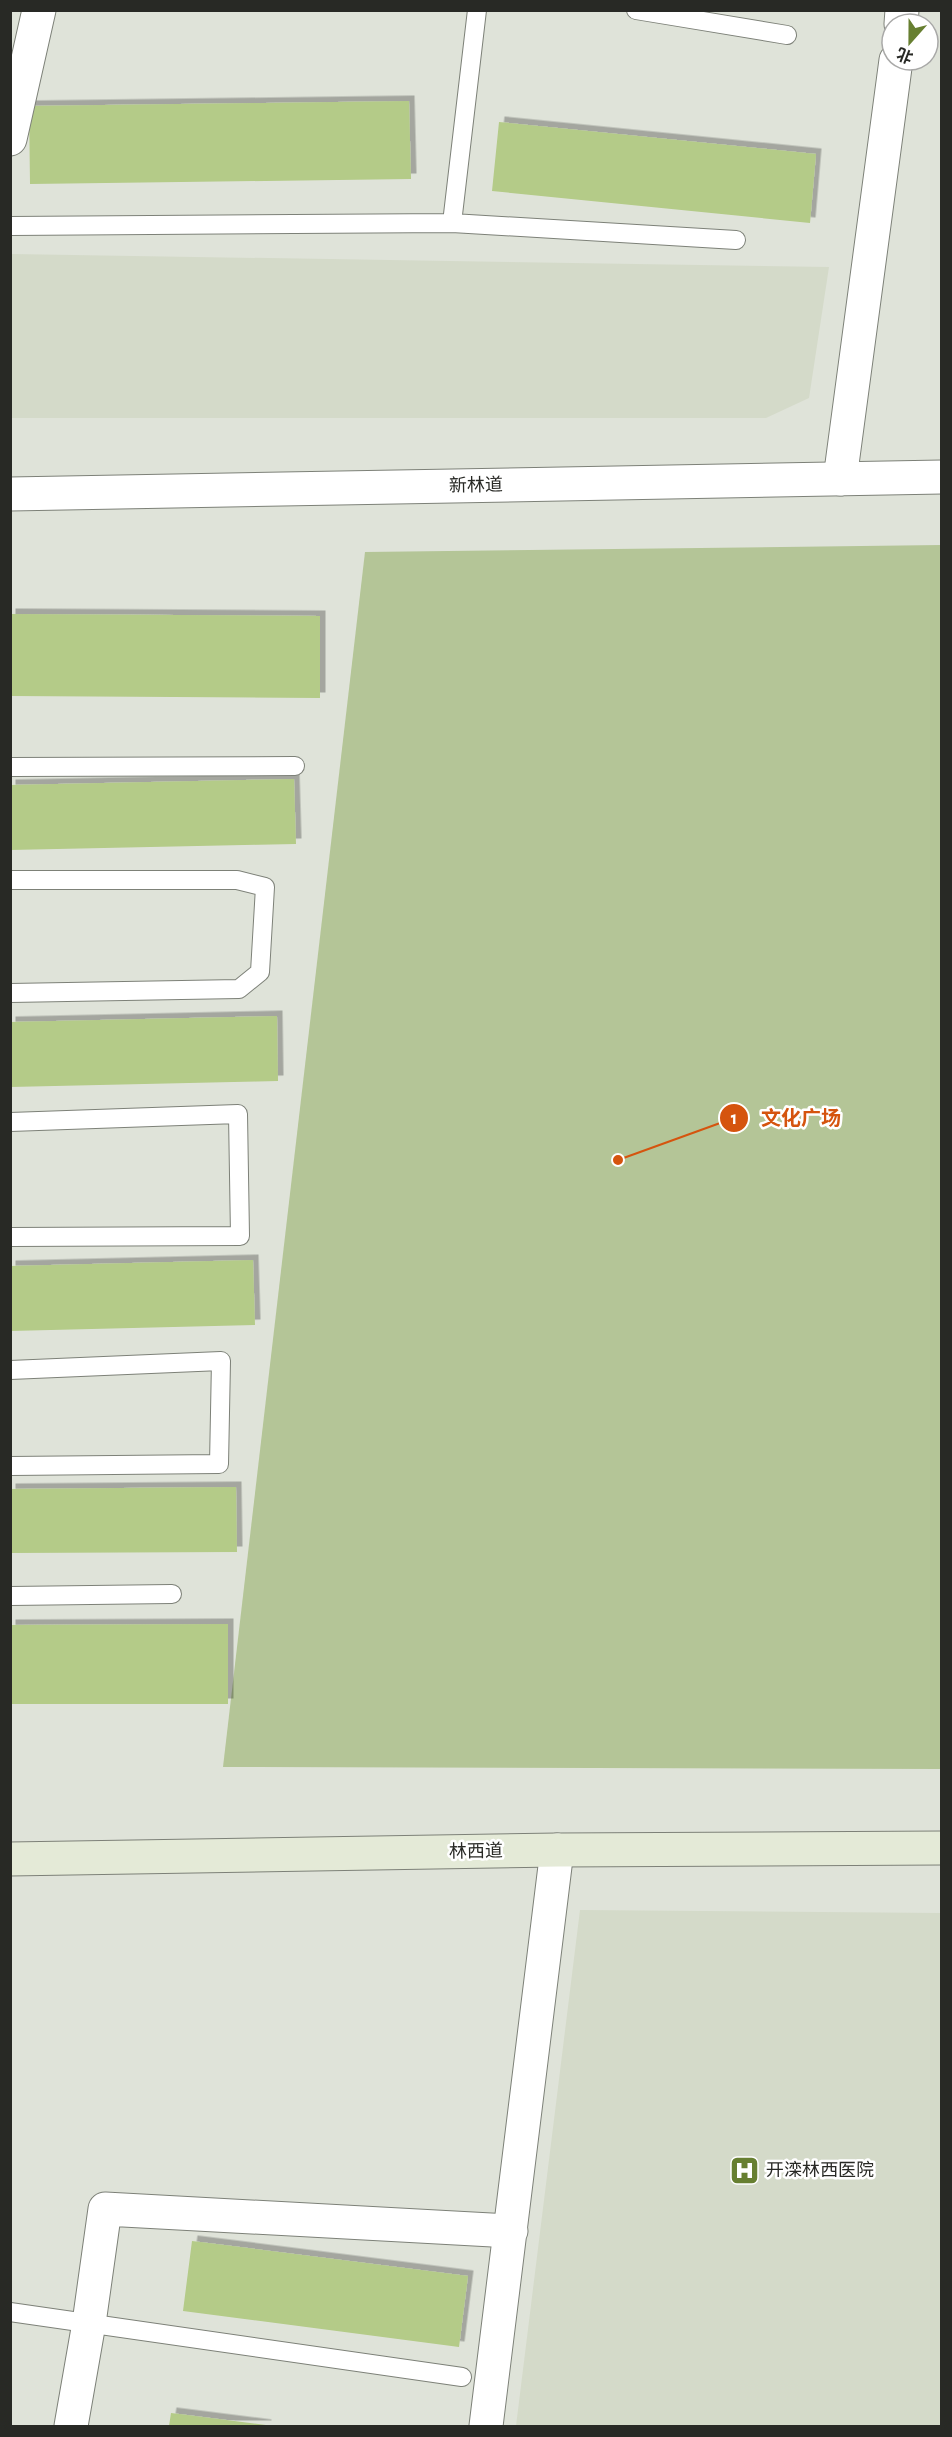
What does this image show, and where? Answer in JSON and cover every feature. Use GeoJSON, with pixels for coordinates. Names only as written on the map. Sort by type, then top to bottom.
{"type":"FeatureCollection","features":[{"type":"Feature","properties":{"kind":"main road","name":"林西道"},"geometry":{"type":"LineString","coordinates":[[10,1859],[556,1850],[942,1848]]}},
{"type":"Feature","properties":{"kind":"street"},"geometry":{"type":"LineString","coordinates":[[10,139],[39,10]]}},
{"type":"Feature","properties":{"kind":"street"},"geometry":{"type":"LineString","coordinates":[[840,479],[894,72]]}},
{"type":"Feature","properties":{"kind":"street","name":"新林道"},"geometry":{"type":"LineString","coordinates":[[10,494],[942,477]]}},
{"type":"Feature","properties":{"kind":"street"},"geometry":{"type":"LineString","coordinates":[[486,2427],[556,1850]]}},
{"type":"Feature","properties":{"kind":"street"},"geometry":{"type":"LineString","coordinates":[[71,2427],[105,2209],[511,2231]]}},
{"type":"Feature","properties":{"kind":"lane"},"geometry":{"type":"LineString","coordinates":[[452,223],[477,10]]}},
{"type":"Feature","properties":{"kind":"lane"},"geometry":{"type":"LineString","coordinates":[[636,10],[787,35]]}},
{"type":"Feature","properties":{"kind":"lane"},"geometry":{"type":"LineString","coordinates":[[10,226],[452,223],[736,240]]}},
{"type":"Feature","properties":{"kind":"lane"},"geometry":{"type":"LineString","coordinates":[[10,767],[295,766]]}},
{"type":"Feature","properties":{"kind":"lane"},"geometry":{"type":"LineString","coordinates":[[10,880],[237,880],[265,886],[260,972],[239,990],[10,993]]}},
{"type":"Feature","properties":{"kind":"lane"},"geometry":{"type":"LineString","coordinates":[[10,1122],[238,1114],[240,1236],[10,1237]]}},
{"type":"Feature","properties":{"kind":"lane"},"geometry":{"type":"LineString","coordinates":[[10,1370],[221,1361],[219,1464],[10,1466]]}},
{"type":"Feature","properties":{"kind":"lane"},"geometry":{"type":"LineString","coordinates":[[10,1596],[172,1594]]}},
{"type":"Feature","properties":{"kind":"lane"},"geometry":{"type":"LineString","coordinates":[[10,2312],[462,2377]]}},
{"type":"Feature","properties":{"kind":"shaded area"},"geometry":{"type":"Polygon","coordinates":[[[11,254],[829,267],[809,398],[766,418],[11,418],[11,254]]]}},
{"type":"Feature","properties":{"kind":"shaded area","name":"开滦林西医院"},"geometry":{"type":"Polygon","coordinates":[[[580,1910],[941,1913],[941,2426],[516,2426],[580,1910]]]}},
{"type":"Feature","properties":{"kind":"green space"},"geometry":{"type":"Polygon","coordinates":[[[941,545],[941,1769],[223,1767],[365,552],[941,545]]]}},
{"type":"Feature","properties":{"kind":"building"},"geometry":{"type":"Polygon","coordinates":[[[409,101],[411,179],[30,184],[29,106],[409,101]]]}},
{"type":"Feature","properties":{"kind":"building"},"geometry":{"type":"Polygon","coordinates":[[[499,122],[816,154],[810,223],[492,191],[499,122]]]}},
{"type":"Feature","properties":{"kind":"building"},"geometry":{"type":"Polygon","coordinates":[[[10,614],[320,616],[320,698],[10,696],[10,614]]]}},
{"type":"Feature","properties":{"kind":"building"},"geometry":{"type":"Polygon","coordinates":[[[294,779],[296,844],[10,850],[10,785],[294,779]]]}},
{"type":"Feature","properties":{"kind":"building"},"geometry":{"type":"Polygon","coordinates":[[[277,1016],[278,1081],[10,1087],[10,1022],[277,1016]]]}},
{"type":"Feature","properties":{"kind":"building"},"geometry":{"type":"Polygon","coordinates":[[[253,1260],[255,1325],[10,1331],[10,1266],[253,1260]]]}},
{"type":"Feature","properties":{"kind":"building"},"geometry":{"type":"Polygon","coordinates":[[[236,1487],[237,1552],[10,1553],[10,1489],[236,1487]]]}},
{"type":"Feature","properties":{"kind":"building"},"geometry":{"type":"Polygon","coordinates":[[[228,1624],[228,1704],[10,1704],[10,1625],[228,1624]]]}},
{"type":"Feature","properties":{"kind":"building"},"geometry":{"type":"Polygon","coordinates":[[[192,2241],[468,2276],[459,2347],[183,2311],[192,2241]]]}},
{"type":"Feature","properties":{"kind":"building"},"geometry":{"type":"Polygon","coordinates":[[[171,2413],[266,2425],[266,2426],[169,2426],[171,2413]]]}},
{"type":"Feature","properties":{"kind":"place","name":"文化广场"},"geometry":{"type":"Point","coordinates":[618,1160]}},
{"type":"Feature","properties":{"kind":"place","name":"开滦林西医院"},"geometry":{"type":"Point","coordinates":[745,2170]}}]}
